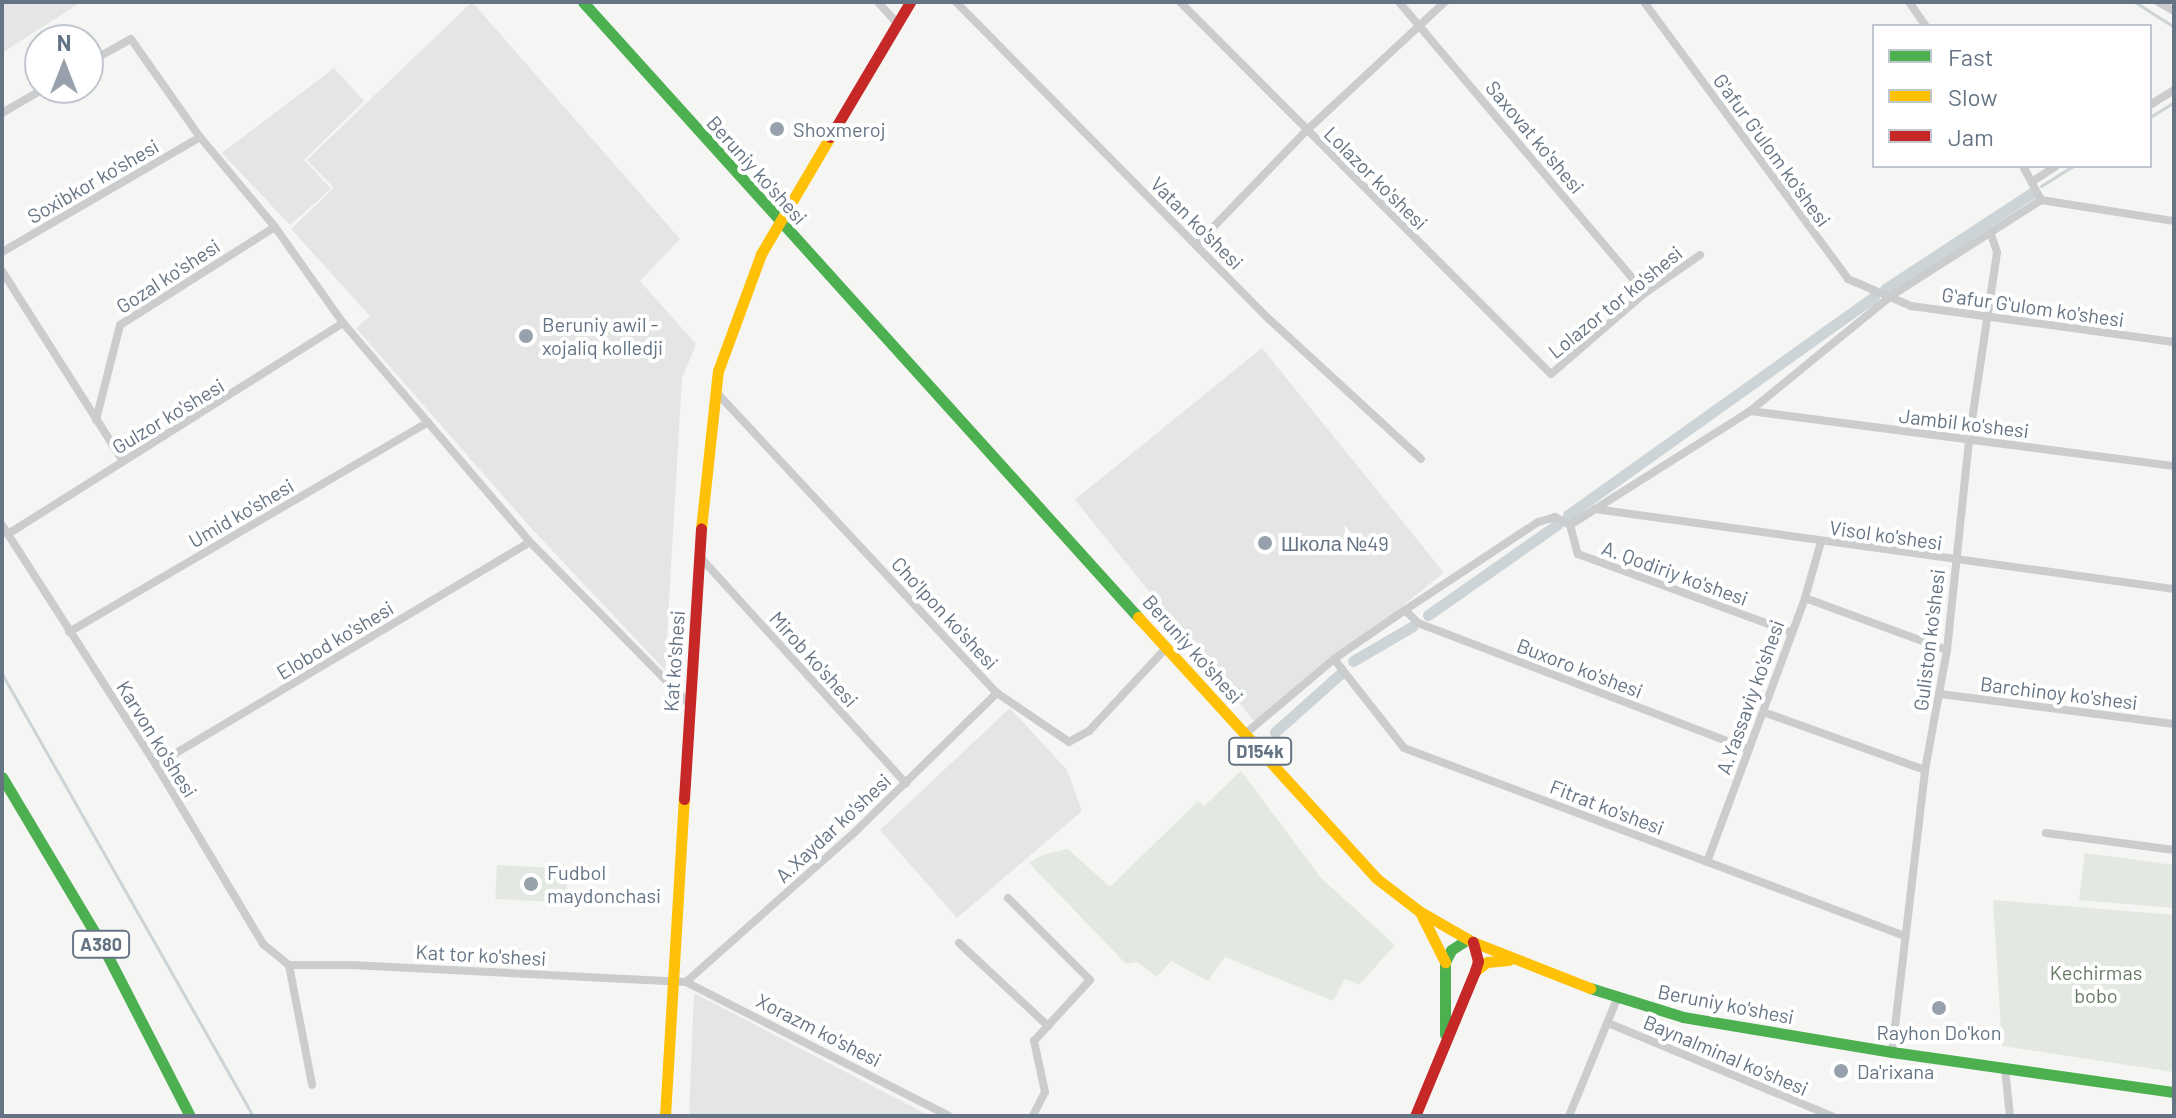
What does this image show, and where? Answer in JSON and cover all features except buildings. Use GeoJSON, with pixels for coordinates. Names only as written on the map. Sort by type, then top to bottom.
{"type":"FeatureCollection","features":[{"type":"Feature","properties":{"kind":"main road","name":"Beruniy ko'shesi"},"geometry":{"type":"LineString","coordinates":[[583,2],[1376,878],[1419,911],[1470,941],[1617,999],[1728,1026],[2174,1092]]}},
{"type":"Feature","properties":{"kind":"main road","name":"Kat ko'shesi"},"geometry":{"type":"LineString","coordinates":[[665,1116],[689,704],[716,392],[735,319],[761,254],[910,2]]}},
{"type":"Feature","properties":{"kind":"main road","name":"A380"},"geometry":{"type":"LineString","coordinates":[[2,777],[102,945],[190,1116]]}},
{"type":"Feature","properties":{"kind":"main road"},"geometry":{"type":"LineString","coordinates":[[1419,911],[1445,962]]}},
{"type":"Feature","properties":{"kind":"main road"},"geometry":{"type":"LineString","coordinates":[[1415,1116],[1475,971],[1478,961],[1470,941],[1451,950],[1445,962],[1445,1039]]}},
{"type":"Feature","properties":{"kind":"main road"},"geometry":{"type":"LineString","coordinates":[[1475,971],[1487,962],[1513,960]]}},
{"type":"Feature","properties":{"kind":"street"},"geometry":{"type":"LineString","coordinates":[[878,2],[897,23]]}},
{"type":"Feature","properties":{"kind":"street","name":"Vatan ko'shesi"},"geometry":{"type":"LineString","coordinates":[[956,2],[1196,245],[1421,459]]}},
{"type":"Feature","properties":{"kind":"street","name":"Lolazor ko'shesi"},"geometry":{"type":"LineString","coordinates":[[1180,2],[1551,374]]}},
{"type":"Feature","properties":{"kind":"street","name":"Saxovat ko'shesi"},"geometry":{"type":"LineString","coordinates":[[1399,2],[1420,23],[1645,293]]}},
{"type":"Feature","properties":{"kind":"street"},"geometry":{"type":"LineString","coordinates":[[1196,245],[1306,131],[1445,2]]}},
{"type":"Feature","properties":{"kind":"street","name":"G'afur G'ulom ko'shesi"},"geometry":{"type":"LineString","coordinates":[[1644,2],[1848,279],[1891,296]]}},
{"type":"Feature","properties":{"kind":"street"},"geometry":{"type":"LineString","coordinates":[[1909,2],[1925,24]]}},
{"type":"Feature","properties":{"kind":"street"},"geometry":{"type":"LineString","coordinates":[[2158,2],[2174,11]]}},
{"type":"Feature","properties":{"kind":"street"},"geometry":{"type":"LineString","coordinates":[[104,54],[131,39],[200,137],[275,227],[343,323],[530,542],[689,704]]}},
{"type":"Feature","properties":{"kind":"street"},"geometry":{"type":"LineString","coordinates":[[2152,104],[2174,90]]}},
{"type":"Feature","properties":{"kind":"street"},"geometry":{"type":"LineString","coordinates":[[2,113],[24,100]]}},
{"type":"Feature","properties":{"kind":"street","name":"Soxibkor ko'shesi"},"geometry":{"type":"LineString","coordinates":[[2,252],[200,137]]}},
{"type":"Feature","properties":{"kind":"street"},"geometry":{"type":"LineString","coordinates":[[2024,168],[2041,200]]}},
{"type":"Feature","properties":{"kind":"street"},"geometry":{"type":"LineString","coordinates":[[2033,181],[2053,168]]}},
{"type":"Feature","properties":{"kind":"street"},"geometry":{"type":"LineString","coordinates":[[1245,734],[1334,659],[1405,610],[1538,522],[1555,517],[1570,525],[1750,411],[1891,296],[2041,200],[2174,221]]}},
{"type":"Feature","properties":{"kind":"street","name":"Gozal ko'shesi"},"geometry":{"type":"LineString","coordinates":[[96,420],[120,325],[275,227]]}},
{"type":"Feature","properties":{"kind":"street","name":"Guliston ko'shesi"},"geometry":{"type":"LineString","coordinates":[[1892,1052],[1925,770],[1947,650],[1969,440],[1997,252],[1990,232]]}},
{"type":"Feature","properties":{"kind":"street","name":"Lolazor tor ko'shesi"},"geometry":{"type":"LineString","coordinates":[[1551,374],[1645,293],[1700,255]]}},
{"type":"Feature","properties":{"kind":"street"},"geometry":{"type":"LineString","coordinates":[[2,271],[123,461]]}},
{"type":"Feature","properties":{"kind":"street","name":"Gʻafur Gʻulom ko'shesi"},"geometry":{"type":"LineString","coordinates":[[1891,296],[1911,306],[1987,319],[2174,342]]}},
{"type":"Feature","properties":{"kind":"street","name":"Gulzor ko'shesi"},"geometry":{"type":"LineString","coordinates":[[8,534],[343,323]]}},
{"type":"Feature","properties":{"kind":"street","name":"Cho'lpon ko'shesi"},"geometry":{"type":"LineString","coordinates":[[716,392],[997,693],[1069,742],[1089,731],[1167,647]]}},
{"type":"Feature","properties":{"kind":"street","name":"Jambil ko'shesi"},"geometry":{"type":"LineString","coordinates":[[1750,411],[2174,466]]}},
{"type":"Feature","properties":{"kind":"street","name":"Umid ko'shesi"},"geometry":{"type":"LineString","coordinates":[[69,632],[428,422]]}},
{"type":"Feature","properties":{"kind":"street","name":"Visol ko'shesi"},"geometry":{"type":"LineString","coordinates":[[1595,509],[2174,589]]}},
{"type":"Feature","properties":{"kind":"street","name":"Karvon ko'shesi"},"geometry":{"type":"LineString","coordinates":[[2,525],[156,765],[263,944],[289,965]]}},
{"type":"Feature","properties":{"kind":"street","name":"A. Qodiriy ko'shesi"},"geometry":{"type":"LineString","coordinates":[[1570,525],[1578,554],[1790,632]]}},
{"type":"Feature","properties":{"kind":"street","name":"Elobod ko'shesi"},"geometry":{"type":"LineString","coordinates":[[156,765],[530,542]]}},
{"type":"Feature","properties":{"kind":"street","name":"A.Yassaviy ko'shesi"},"geometry":{"type":"LineString","coordinates":[[1707,862],[1805,598],[1821,542]]}},
{"type":"Feature","properties":{"kind":"street","name":"Mirob ko'shesi"},"geometry":{"type":"LineString","coordinates":[[700,557],[906,783]]}},
{"type":"Feature","properties":{"kind":"street"},"geometry":{"type":"LineString","coordinates":[[1805,598],[1947,650]]}},
{"type":"Feature","properties":{"kind":"street","name":"Buxoro ko'shesi"},"geometry":{"type":"LineString","coordinates":[[1405,610],[1418,623],[1748,749]]}},
{"type":"Feature","properties":{"kind":"street","name":"Fitrat ko'shesi"},"geometry":{"type":"LineString","coordinates":[[1334,659],[1404,748],[1905,936]]}},
{"type":"Feature","properties":{"kind":"street","name":"A.Xaydar ko'shesi"},"geometry":{"type":"LineString","coordinates":[[686,982],[906,783],[997,693]]}},
{"type":"Feature","properties":{"kind":"street","name":"Barchinoy ko'shesi"},"geometry":{"type":"LineString","coordinates":[[1940,694],[2174,724]]}},
{"type":"Feature","properties":{"kind":"street"},"geometry":{"type":"LineString","coordinates":[[1763,712],[1925,770]]}},
{"type":"Feature","properties":{"kind":"street"},"geometry":{"type":"LineString","coordinates":[[2046,833],[2174,850]]}},
{"type":"Feature","properties":{"kind":"street"},"geometry":{"type":"LineString","coordinates":[[1008,898],[1090,980],[1034,1041],[1045,1092],[1033,1116]]}},
{"type":"Feature","properties":{"kind":"street"},"geometry":{"type":"LineString","coordinates":[[959,943],[1048,1026]]}},
{"type":"Feature","properties":{"kind":"street"},"geometry":{"type":"LineString","coordinates":[[289,965],[312,1085]]}},
{"type":"Feature","properties":{"kind":"street","name":"Kat tor ko'shesi"},"geometry":{"type":"LineString","coordinates":[[289,965],[672,981]]}},
{"type":"Feature","properties":{"kind":"street","name":"Xorazm ko'shesi"},"geometry":{"type":"LineString","coordinates":[[672,981],[686,982],[949,1116]]}},
{"type":"Feature","properties":{"kind":"street"},"geometry":{"type":"LineString","coordinates":[[1569,1116],[1617,999]]}},
{"type":"Feature","properties":{"kind":"street","name":"Baynalminal ko'shesi"},"geometry":{"type":"LineString","coordinates":[[1608,1023],[1831,1116]]}},
{"type":"Feature","properties":{"kind":"street"},"geometry":{"type":"LineString","coordinates":[[2005,1068],[2010,1116]]}},
{"type":"Feature","properties":{"kind":"shaded area"},"geometry":{"type":"Polygon","coordinates":[[[2,2],[81,2],[47,24],[24,24],[24,39],[2,53],[2,2]]]}},
{"type":"Feature","properties":{"kind":"shaded area","name":"Beruniy awil - xojaliq kolledji"},"geometry":{"type":"Polygon","coordinates":[[[472,2],[680,239],[640,281],[696,344],[682,378],[665,670],[531,528],[356,328],[370,316],[291,229],[334,188],[307,160],[472,2]]]}},
{"type":"Feature","properties":{"kind":"shaded area"},"geometry":{"type":"Polygon","coordinates":[[[334,68],[364,101],[304,160],[331,189],[290,225],[222,153],[334,68]]]}},
{"type":"Feature","properties":{"kind":"shaded area","name":"Школа №49"},"geometry":{"type":"Polygon","coordinates":[[[1262,348],[1444,573],[1257,724],[1075,500],[1262,348]]]}},
{"type":"Feature","properties":{"kind":"shaded area"},"geometry":{"type":"Polygon","coordinates":[[[1010,708],[1067,770],[1082,811],[957,918],[880,830],[1010,708]]]}},
{"type":"Feature","properties":{"kind":"shaded area"},"geometry":{"type":"Polygon","coordinates":[[[694,993],[930,1116],[689,1116],[694,993]]]}},
{"type":"Feature","properties":{"kind":"green space"},"geometry":{"type":"Polygon","coordinates":[[[1241,771],[1321,878],[1395,945],[1359,985],[1345,979],[1333,1001],[1225,957],[1208,981],[1171,961],[1157,977],[1137,962],[1126,964],[1029,863],[1042,855],[1068,849],[1110,887],[1198,801],[1204,806],[1241,771]]]}},
{"type":"Feature","properties":{"kind":"green space"},"geometry":{"type":"Polygon","coordinates":[[[2085,853],[2174,865],[2174,908],[2079,900],[2085,853]]]}},
{"type":"Feature","properties":{"kind":"green space","name":"Fudbol maydonchasi"},"geometry":{"type":"Polygon","coordinates":[[[497,865],[568,869],[566,903],[495,899],[497,865]]]}},
{"type":"Feature","properties":{"kind":"green space","name":"Kechirmas bobo"},"geometry":{"type":"Polygon","coordinates":[[[1993,900],[2174,915],[2174,1072],[2002,1046],[1993,900]]]}},
{"type":"Feature","properties":{"kind":"waterway"},"geometry":{"type":"LineString","coordinates":[[2135,2],[2174,27]]}},
{"type":"Feature","properties":{"kind":"waterway"},"geometry":{"type":"LineString","coordinates":[[2152,116],[2174,102]]}},
{"type":"Feature","properties":{"kind":"waterway"},"geometry":{"type":"LineString","coordinates":[[2041,186],[2070,168]]}},
{"type":"Feature","properties":{"kind":"waterway"},"geometry":{"type":"LineString","coordinates":[[1885,289],[2033,192]]}},
{"type":"Feature","properties":{"kind":"waterway"},"geometry":{"type":"LineString","coordinates":[[1568,515],[1874,297]]}},
{"type":"Feature","properties":{"kind":"waterway"},"geometry":{"type":"LineString","coordinates":[[1428,615],[1558,524]]}},
{"type":"Feature","properties":{"kind":"waterway"},"geometry":{"type":"LineString","coordinates":[[1353,661],[1413,626]]}},
{"type":"Feature","properties":{"kind":"waterway"},"geometry":{"type":"LineString","coordinates":[[2,674],[253,1116]]}},
{"type":"Feature","properties":{"kind":"waterway"},"geometry":{"type":"LineString","coordinates":[[1275,732],[1340,674]]}},
{"type":"Feature","properties":{"kind":"traffic: fast"},"geometry":{"type":"LineString","coordinates":[[583,2],[1138,617]]}},
{"type":"Feature","properties":{"kind":"traffic: fast"},"geometry":{"type":"LineString","coordinates":[[2,777],[102,945],[190,1116]]}},
{"type":"Feature","properties":{"kind":"traffic: fast"},"geometry":{"type":"LineString","coordinates":[[1445,1034],[1445,962],[1451,950],[1468,939]]}},
{"type":"Feature","properties":{"kind":"traffic: fast"},"geometry":{"type":"LineString","coordinates":[[1590,988],[1683,1017],[1892,1052],[2174,1092]]}},
{"type":"Feature","properties":{"kind":"traffic: slow"},"geometry":{"type":"LineString","coordinates":[[701,529],[718,371],[761,254],[830,137]]}},
{"type":"Feature","properties":{"kind":"traffic: slow"},"geometry":{"type":"LineString","coordinates":[[1138,617],[1376,878],[1419,911],[1473,942],[1590,988]]}},
{"type":"Feature","properties":{"kind":"traffic: slow"},"geometry":{"type":"LineString","coordinates":[[665,1116],[684,799]]}},
{"type":"Feature","properties":{"kind":"traffic: slow"},"geometry":{"type":"LineString","coordinates":[[1421,914],[1445,962]]}},
{"type":"Feature","properties":{"kind":"traffic: slow"},"geometry":{"type":"LineString","coordinates":[[1475,971],[1487,962],[1509,960]]}},
{"type":"Feature","properties":{"kind":"traffic: jam"},"geometry":{"type":"LineString","coordinates":[[830,137],[910,2]]}},
{"type":"Feature","properties":{"kind":"traffic: jam"},"geometry":{"type":"LineString","coordinates":[[684,799],[701,529]]}},
{"type":"Feature","properties":{"kind":"traffic: jam"},"geometry":{"type":"LineString","coordinates":[[1415,1116],[1475,971],[1478,961],[1473,942]]}},
{"type":"Feature","properties":{"kind":"place","name":"Shoxmeroj"},"geometry":{"type":"Point","coordinates":[777,129]}},
{"type":"Feature","properties":{"kind":"place","name":"Beruniy awil - xojaliq kolledji"},"geometry":{"type":"Point","coordinates":[526,336]}},
{"type":"Feature","properties":{"kind":"place","name":"Школа №49"},"geometry":{"type":"Point","coordinates":[1265,543]}},
{"type":"Feature","properties":{"kind":"place","name":"Fudbol maydonchasi"},"geometry":{"type":"Point","coordinates":[531,884]}},
{"type":"Feature","properties":{"kind":"place","name":"Rayhon Do'kon"},"geometry":{"type":"Point","coordinates":[1939,1008]}},
{"type":"Feature","properties":{"kind":"place","name":"Da'rixana"},"geometry":{"type":"Point","coordinates":[1841,1071]}}]}
